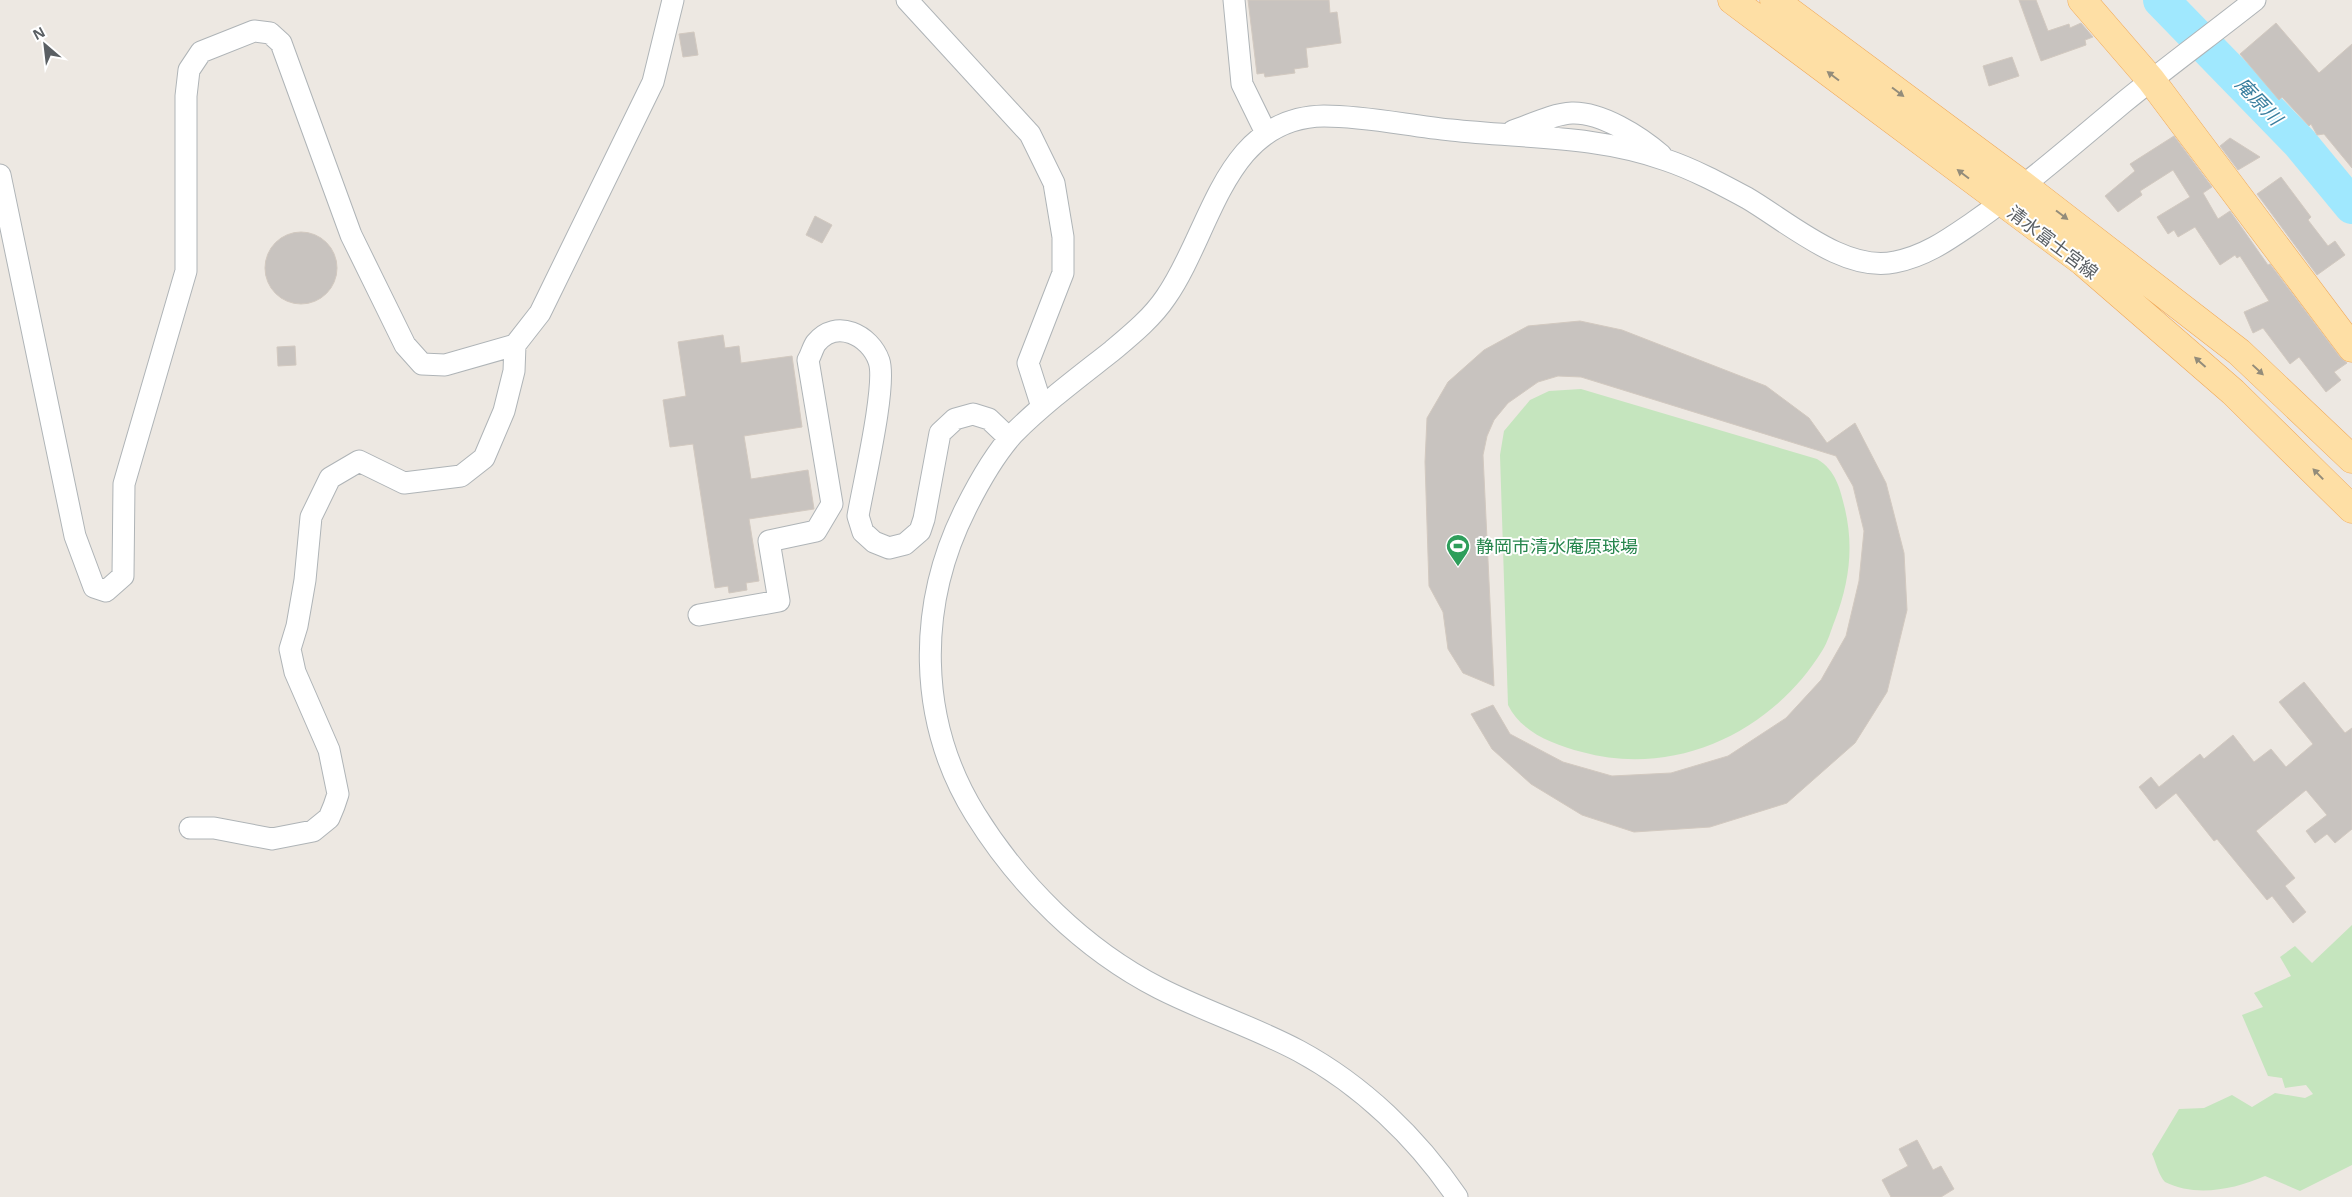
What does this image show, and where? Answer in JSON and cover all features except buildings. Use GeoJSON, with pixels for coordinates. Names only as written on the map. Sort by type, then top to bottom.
{"type":"FeatureCollection","features":[{"type":"Feature","properties":{"kind":"main road","name":"清水富士宮線"},"geometry":{"type":"LineString","coordinates":[[1732,0],[2002,203],[2084,262],[2165,331],[2294,450],[2352,509]]}},
{"type":"Feature","properties":{"kind":"main road","name":"清水富士宮線"},"geometry":{"type":"LineString","coordinates":[[1774,0],[2023,185],[2240,352],[2352,459]]}},
{"type":"Feature","properties":{"kind":"main road"},"geometry":{"type":"LineString","coordinates":[[2082,0],[2151,80],[2352,348]]}},
{"type":"Feature","properties":{"kind":"street"},"geometry":{"type":"LineString","coordinates":[[190,828],[214,828],[272,839],[313,830],[329,818],[338,794],[329,750],[295,672],[290,649],[297,626],[305,580],[311,517],[330,478],[359,461],[404,482],[461,476],[484,458],[504,411],[514,371],[515,345],[540,313],[653,82],[673,0]]}},
{"type":"Feature","properties":{"kind":"street"},"geometry":{"type":"LineString","coordinates":[[907,0],[1030,134],[1054,183],[1063,237],[1063,273],[1028,363],[1042,406]]}},
{"type":"Feature","properties":{"kind":"street"},"geometry":{"type":"LineString","coordinates":[[1234,0],[1242,84],[1266,133]]}},
{"type":"Feature","properties":{"kind":"street"},"geometry":{"type":"LineString","coordinates":[[1457,1197],[1430,1161],[1402,1130],[1349,1084],[1301,1052],[1159,988],[1090,942],[1058,916],[1029,887],[974,812],[952,768],[939,728],[931,686],[930,625],[934,596],[952,536],[982,477],[1009,438],[1042,406],[1135,332],[1164,301],[1193,253],[1228,173],[1247,149],[1266,133],[1286,121],[1315,116],[1348,116],[1453,131],[1556,137],[1603,144],[1667,160],[1743,196],[1844,257],[1878,264],[1893,263],[1933,250],[2002,203],[2151,80],[2255,0]]}},
{"type":"Feature","properties":{"kind":"street"},"geometry":{"type":"LineString","coordinates":[[0,175],[75,536],[94,587],[106,591],[124,576],[124,484],[186,271],[186,96],[189,70],[201,52],[254,31],[270,33],[281,42],[351,235],[405,345],[422,364],[445,365],[515,345]]}},
{"type":"Feature","properties":{"kind":"street"},"geometry":{"type":"LineString","coordinates":[[699,615],[779,601],[769,541],[816,531],[832,504],[808,360],[816,343],[830,332],[843,331],[857,334],[870,345],[879,362],[880,389],[858,516],[863,532],[874,542],[889,548],[905,544],[920,532],[940,433],[955,419],[973,414],[989,419],[1009,438]]}},
{"type":"Feature","properties":{"kind":"green space"},"geometry":{"type":"Polygon","coordinates":[[[1581,389],[1817,459],[1833,474],[1841,494],[1848,523],[1849,565],[1844,593],[1824,647],[1801,680],[1776,705],[1749,725],[1718,742],[1686,753],[1652,759],[1617,758],[1582,752],[1539,736],[1521,723],[1508,705],[1500,455],[1504,431],[1530,400],[1549,391],[1581,389]]]}},
{"type":"Feature","properties":{"kind":"green space"},"geometry":{"type":"Polygon","coordinates":[[[2352,925],[2352,1165],[2300,1191],[2265,1176],[2240,1185],[2214,1190],[2189,1189],[2165,1182],[2159,1173],[2152,1154],[2179,1109],[2204,1108],[2232,1095],[2252,1107],[2275,1093],[2305,1098],[2313,1094],[2306,1085],[2285,1088],[2282,1078],[2268,1076],[2242,1015],[2263,1007],[2254,993],[2291,976],[2280,957],[2295,946],[2312,963],[2352,925]]]}},
{"type":"Feature","properties":{"kind":"waterway","name":"庵原川"},"geometry":{"type":"LineString","coordinates":[[2161,0],[2300,143],[2352,206]]}},
{"type":"Feature","properties":{"kind":"place","name":"静岡市清水庵原球場"},"geometry":{"type":"Point","coordinates":[1458,567]}}]}
